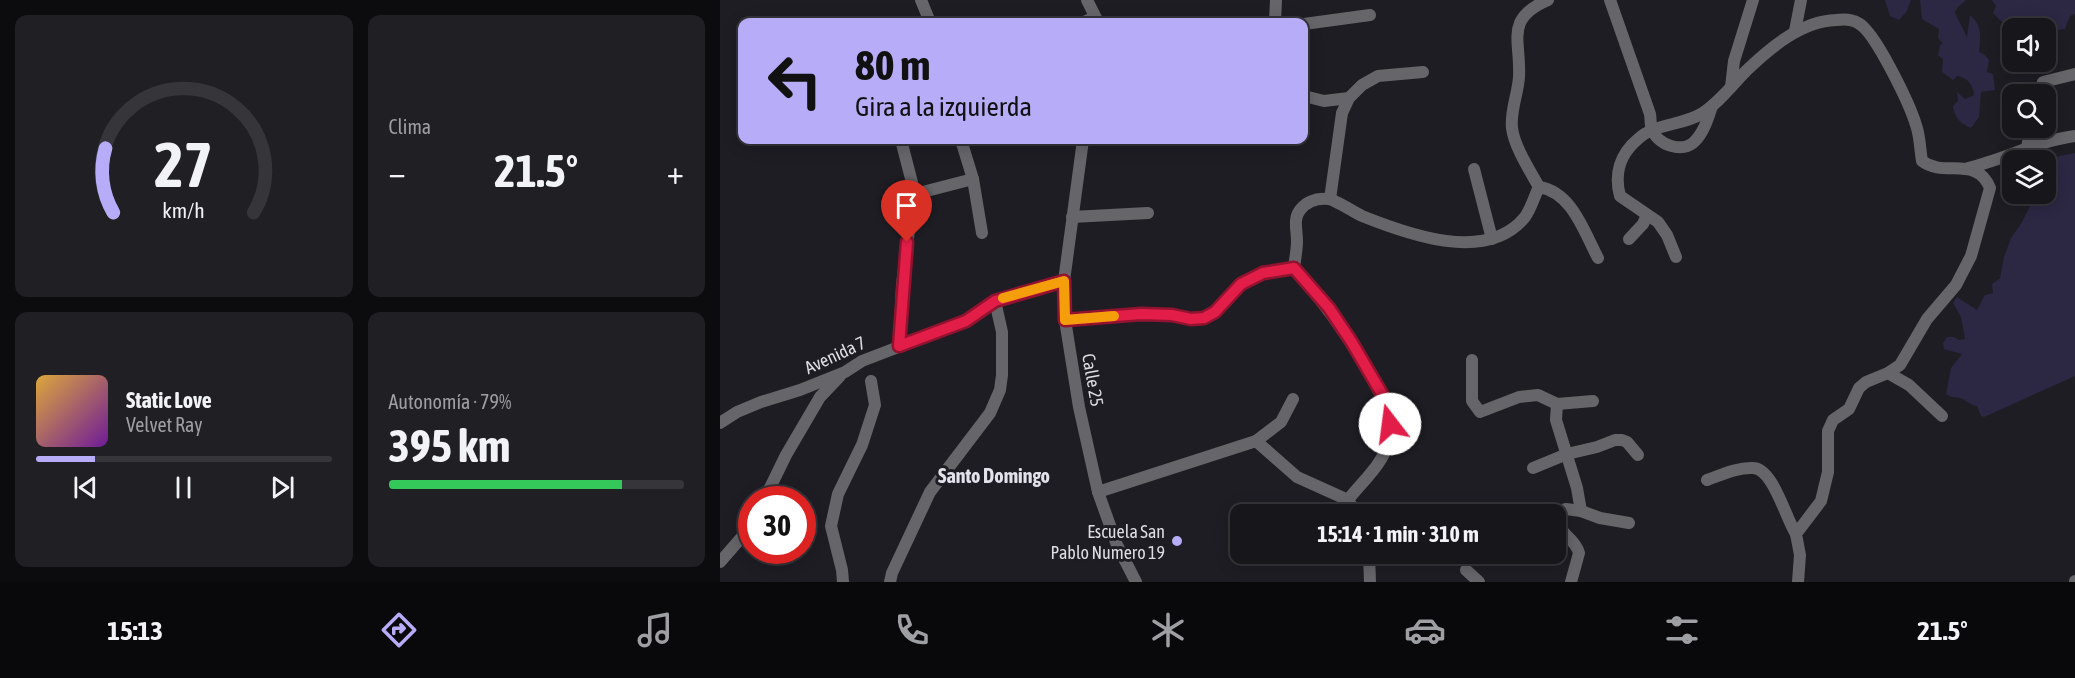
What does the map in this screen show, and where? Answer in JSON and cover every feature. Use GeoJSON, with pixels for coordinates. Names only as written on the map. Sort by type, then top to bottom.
{"type":"FeatureCollection","features":[{"type":"Feature","properties":{"kind":"street"},"geometry":{"type":"LineString","coordinates":[[921,0],[928,18]]}},
{"type":"Feature","properties":{"kind":"street"},"geometry":{"type":"LineString","coordinates":[[1087,0],[1091,18]]}},
{"type":"Feature","properties":{"kind":"street"},"geometry":{"type":"LineString","coordinates":[[1275,18],[1276,0]]}},
{"type":"Feature","properties":{"kind":"street"},"geometry":{"type":"LineString","coordinates":[[1348,500],[1377,465],[1388,445],[1390,424],[1382,394],[1351,341],[1329,308],[1294,268],[1297,242],[1295,224],[1299,211],[1309,201],[1330,199],[1360,215],[1444,241],[1474,242],[1492,239],[1509,232],[1526,216],[1539,188],[1512,129],[1519,78],[1516,34],[1524,14],[1537,4],[1548,0]]}},
{"type":"Feature","properties":{"kind":"street"},"geometry":{"type":"LineString","coordinates":[[1610,0],[1650,114],[1652,129],[1658,139],[1676,147],[1695,142],[1712,106]]}},
{"type":"Feature","properties":{"kind":"street"},"geometry":{"type":"LineString","coordinates":[[1731,87],[1734,61],[1753,0]]}},
{"type":"Feature","properties":{"kind":"street"},"geometry":{"type":"LineString","coordinates":[[1796,31],[1801,0]]}},
{"type":"Feature","properties":{"kind":"street"},"geometry":{"type":"LineString","coordinates":[[1308,23],[1370,15]]}},
{"type":"Feature","properties":{"kind":"street"},"geometry":{"type":"LineString","coordinates":[[1676,257],[1667,235],[1658,222],[1620,196],[1617,176],[1622,158],[1637,139],[1652,129],[1699,116],[1749,68],[1796,31],[1827,20],[1846,19],[1859,23],[1874,38],[1916,124],[1922,161],[1929,166],[1940,169],[1968,168],[1994,162],[2045,142],[2075,136]]}},
{"type":"Feature","properties":{"kind":"street"},"geometry":{"type":"LineString","coordinates":[[1330,199],[1340,122],[1349,98],[1362,85],[1378,76],[1424,72]]}},
{"type":"Feature","properties":{"kind":"street"},"geometry":{"type":"LineString","coordinates":[[2042,84],[2075,74]]}},
{"type":"Feature","properties":{"kind":"street"},"geometry":{"type":"LineString","coordinates":[[1308,97],[1324,101],[1349,98]]}},
{"type":"Feature","properties":{"kind":"street"},"geometry":{"type":"LineString","coordinates":[[2027,149],[2029,138]]}},
{"type":"Feature","properties":{"kind":"street"},"geometry":{"type":"LineString","coordinates":[[899,346],[902,285],[915,194],[902,144]]}},
{"type":"Feature","properties":{"kind":"street"},"geometry":{"type":"LineString","coordinates":[[962,144],[973,179],[982,233]]}},
{"type":"Feature","properties":{"kind":"street","name":"Calle 25"},"geometry":{"type":"LineString","coordinates":[[1082,144],[1064,281],[1065,320],[1079,407],[1098,492],[1117,545],[1136,582]]}},
{"type":"Feature","properties":{"kind":"street"},"geometry":{"type":"LineString","coordinates":[[1796,534],[1821,501],[1828,472],[1828,431],[1833,420],[1849,409],[1859,388],[1866,382],[1900,365],[1927,319],[1956,285],[1971,256],[1990,188],[1980,174],[1968,168]]}},
{"type":"Feature","properties":{"kind":"street"},"geometry":{"type":"LineString","coordinates":[[1474,169],[1492,239]]}},
{"type":"Feature","properties":{"kind":"street"},"geometry":{"type":"LineString","coordinates":[[915,194],[973,179]]}},
{"type":"Feature","properties":{"kind":"street"},"geometry":{"type":"LineString","coordinates":[[1539,188],[1550,189],[1568,203],[1598,258]]}},
{"type":"Feature","properties":{"kind":"street"},"geometry":{"type":"LineString","coordinates":[[1072,217],[1148,213]]}},
{"type":"Feature","properties":{"kind":"street"},"geometry":{"type":"LineString","coordinates":[[1629,239],[1643,224],[1647,215]]}},
{"type":"Feature","properties":{"kind":"street"},"geometry":{"type":"LineString","coordinates":[[1065,320],[1141,314],[1172,315],[1191,319],[1204,318],[1215,312],[1241,284],[1263,273],[1294,268]]}},
{"type":"Feature","properties":{"kind":"street","name":"Avenida 7"},"geometry":{"type":"LineString","coordinates":[[720,423],[737,412],[761,402],[800,390],[845,372],[862,361],[966,321],[995,301],[1064,281]]}},
{"type":"Feature","properties":{"kind":"street"},"geometry":{"type":"LineString","coordinates":[[890,582],[892,573],[930,492],[990,413],[1000,390],[1002,332],[995,301]]}},
{"type":"Feature","properties":{"kind":"street"},"geometry":{"type":"LineString","coordinates":[[1472,360],[1472,401],[1480,412],[1519,397],[1538,395],[1557,404],[1593,401]]}},
{"type":"Feature","properties":{"kind":"street"},"geometry":{"type":"LineString","coordinates":[[771,486],[820,397],[845,372]]}},
{"type":"Feature","properties":{"kind":"street"},"geometry":{"type":"LineString","coordinates":[[1888,373],[1909,385],[1942,416]]}},
{"type":"Feature","properties":{"kind":"street"},"geometry":{"type":"LineString","coordinates":[[843,582],[831,526],[838,494],[862,445],[875,405],[871,381]]}},
{"type":"Feature","properties":{"kind":"street"},"geometry":{"type":"LineString","coordinates":[[1098,492],[1256,441],[1281,422],[1293,399]]}},
{"type":"Feature","properties":{"kind":"street"},"geometry":{"type":"LineString","coordinates":[[1557,404],[1556,420],[1577,488],[1581,511]]}},
{"type":"Feature","properties":{"kind":"street"},"geometry":{"type":"LineString","coordinates":[[1533,468],[1567,454],[1622,440],[1627,442],[1638,455]]}},
{"type":"Feature","properties":{"kind":"street"},"geometry":{"type":"LineString","coordinates":[[1256,441],[1298,477],[1348,500],[1351,504]]}},
{"type":"Feature","properties":{"kind":"street"},"geometry":{"type":"LineString","coordinates":[[1707,480],[1753,468],[1766,473],[1783,505],[1788,523],[1796,534],[1800,555],[1798,582]]}},
{"type":"Feature","properties":{"kind":"street"},"geometry":{"type":"LineString","coordinates":[[1571,582],[1579,553],[1574,542],[1563,534],[1559,526],[1560,511],[1566,509],[1581,511],[1600,518],[1629,523]]}},
{"type":"Feature","properties":{"kind":"street"},"geometry":{"type":"LineString","coordinates":[[720,562],[738,541]]}},
{"type":"Feature","properties":{"kind":"street"},"geometry":{"type":"LineString","coordinates":[[1369,564],[1370,582]]}},
{"type":"Feature","properties":{"kind":"street"},"geometry":{"type":"LineString","coordinates":[[1466,570],[1479,582]]}},
{"type":"Feature","properties":{"kind":"shaded area"},"geometry":{"type":"Polygon","coordinates":[[[1885,0],[1911,0],[1907,11],[1899,20],[1890,16],[1885,0]]]}},
{"type":"Feature","properties":{"kind":"shaded area"},"geometry":{"type":"Polygon","coordinates":[[[1920,0],[1966,0],[1955,13],[1967,37],[1970,15],[1979,27],[1979,52],[1989,60],[1987,72],[1993,74],[1995,90],[1981,92],[1979,117],[1971,128],[1959,120],[1953,106],[1958,101],[1957,92],[1965,99],[1974,95],[1972,87],[1964,79],[1957,76],[1953,80],[1942,72],[1943,59],[1938,55],[1940,45],[1943,43],[1938,38],[1939,29],[1922,19],[1920,0]]]}},
{"type":"Feature","properties":{"kind":"shaded area"},"geometry":{"type":"Polygon","coordinates":[[[1992,0],[2075,0],[2075,14],[2070,16],[2065,29],[2056,30],[2056,18],[2002,18],[2002,22],[1993,13],[1996,6],[1992,0]]]}},
{"type":"Feature","properties":{"kind":"shaded area"},"geometry":{"type":"Polygon","coordinates":[[[2075,153],[2075,376],[1984,417],[1981,416],[1977,406],[1946,394],[1951,368],[1962,354],[1944,349],[1943,343],[1947,337],[1965,339],[1961,317],[1953,303],[1957,297],[1977,310],[1985,295],[1993,293],[1992,284],[2000,278],[2011,238],[2031,204],[2056,204],[2056,158],[2075,153]]]}},
{"type":"Feature","properties":{"kind":"slow traffic"},"geometry":{"type":"LineString","coordinates":[[1003,298],[1064,281],[1065,320],[1114,316]]}},
{"type":"Feature","properties":{"kind":"place","name":"Escuela San Pablo Numero 19"},"geometry":{"type":"Point","coordinates":[1177,541]}},
{"type":"Feature","properties":{"kind":"district","name":"Santo Domingo"},"geometry":{"type":"Point","coordinates":[994,475]}},
{"type":"Feature","properties":{"kind":"route"},"geometry":{"type":"LineString","coordinates":[[907,242],[899,346],[966,321],[995,301],[1064,281],[1065,320],[1141,314],[1172,315],[1191,319],[1204,318],[1215,312],[1241,284],[1263,273],[1294,268],[1329,308],[1351,341],[1382,394],[1390,424]]}}]}
